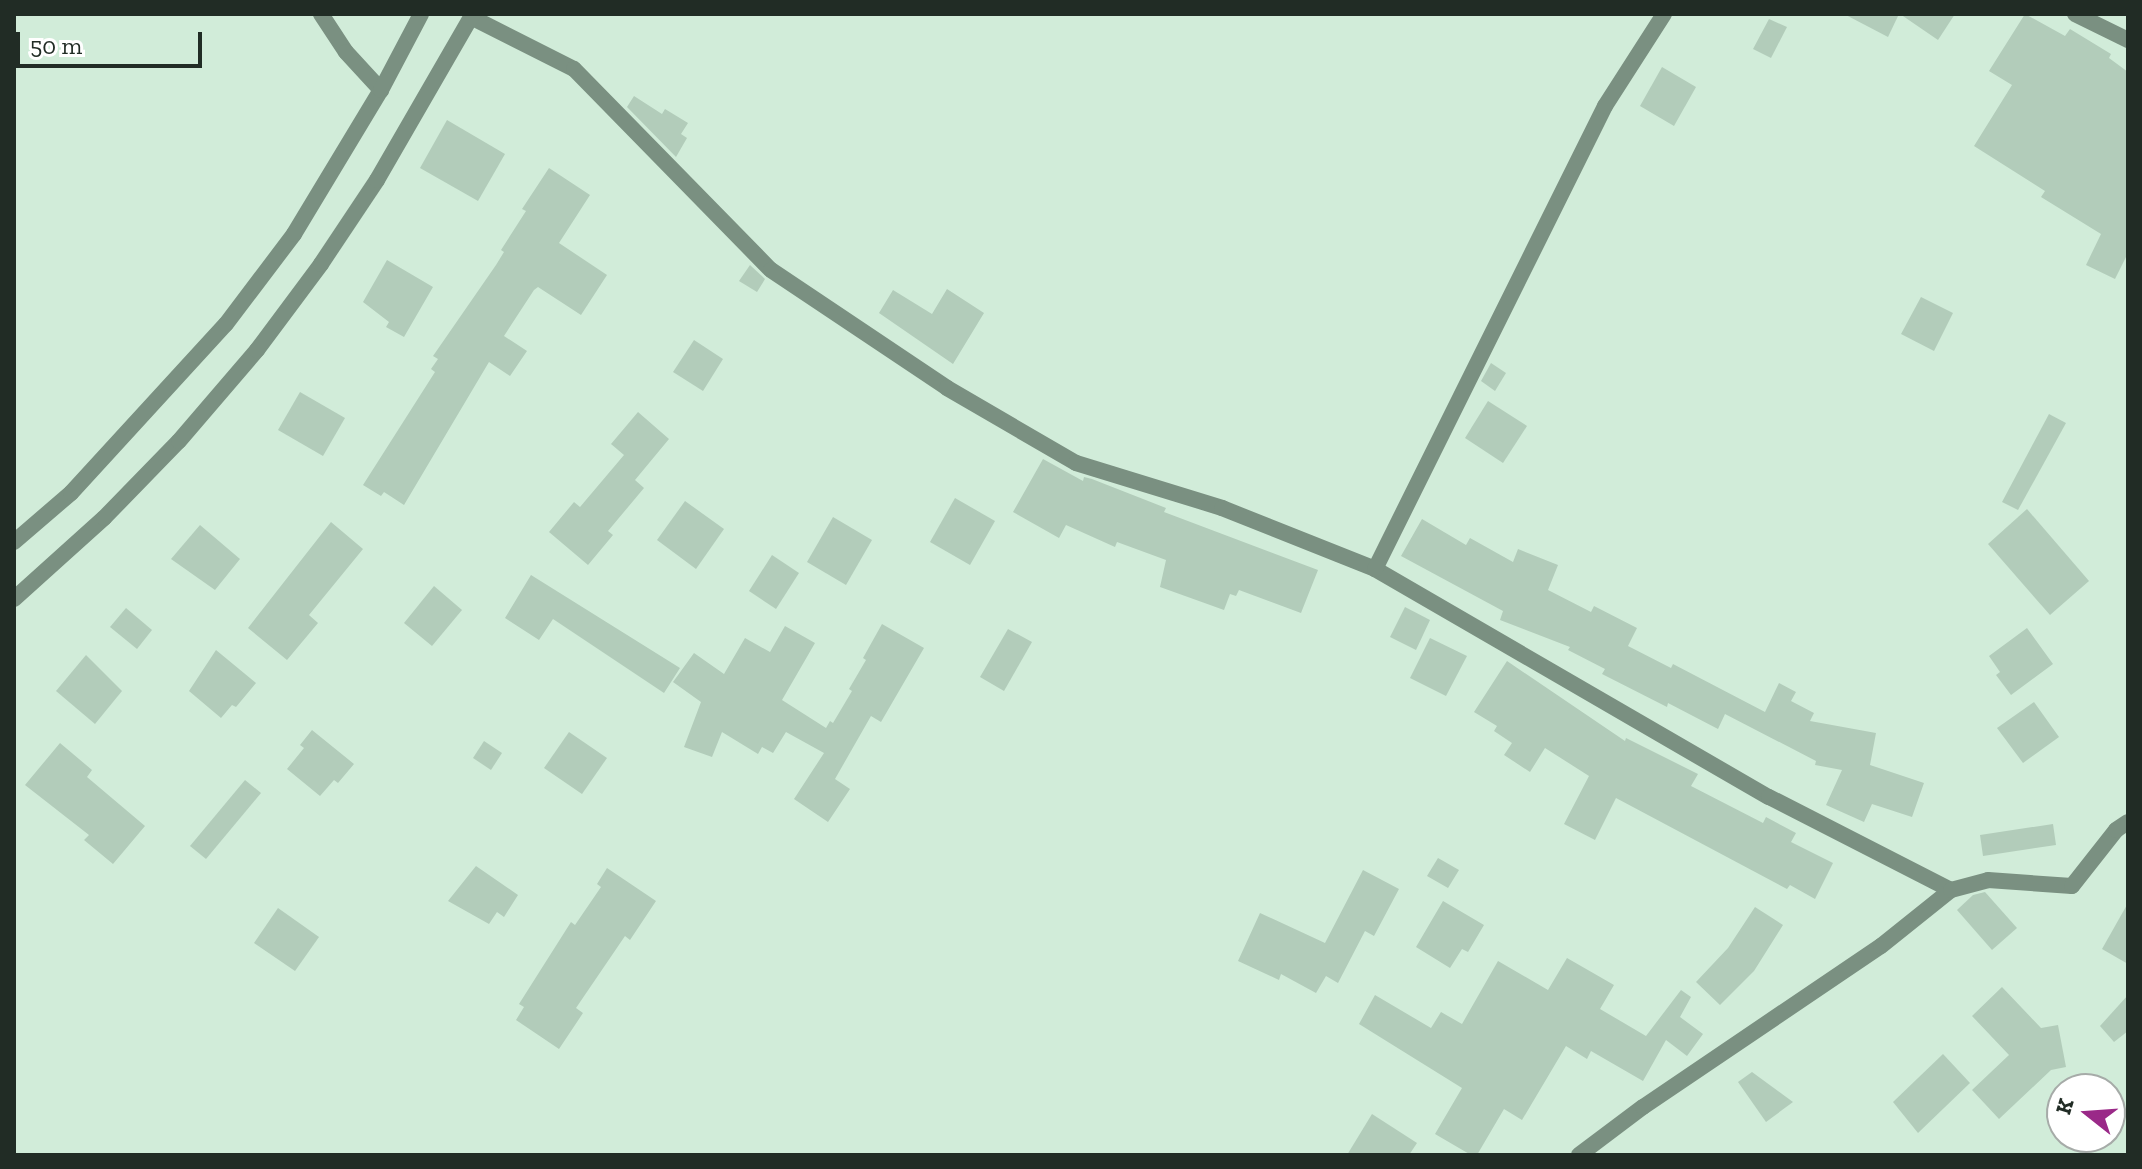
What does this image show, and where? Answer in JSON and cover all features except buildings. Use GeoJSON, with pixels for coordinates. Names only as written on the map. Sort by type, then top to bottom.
{"type":"FeatureCollection","features":[{"type":"Feature","properties":{"kind":"street"},"geometry":{"type":"LineString","coordinates":[[321,14],[346,52],[381,90]]}},
{"type":"Feature","properties":{"kind":"street"},"geometry":{"type":"LineString","coordinates":[[14,542],[71,493],[226,324],[294,234],[381,90],[421,14]]}},
{"type":"Feature","properties":{"kind":"street"},"geometry":{"type":"LineString","coordinates":[[1375,569],[1605,106],[1664,14]]}},
{"type":"Feature","properties":{"kind":"street"},"geometry":{"type":"LineString","coordinates":[[2075,14],[2128,40]]}},
{"type":"Feature","properties":{"kind":"street"},"geometry":{"type":"LineString","coordinates":[[14,599],[104,518],[168,452],[257,350],[321,264],[377,180],[472,15],[574,69],[771,270],[947,388],[1076,463],[1222,508],[1375,569],[1513,652],[1769,797],[1951,890]]}},
{"type":"Feature","properties":{"kind":"street"},"geometry":{"type":"LineString","coordinates":[[1579,1155],[1643,1107],[1881,946],[1951,890],[1988,880],[2072,886],[2116,830],[2128,822]]}}]}
